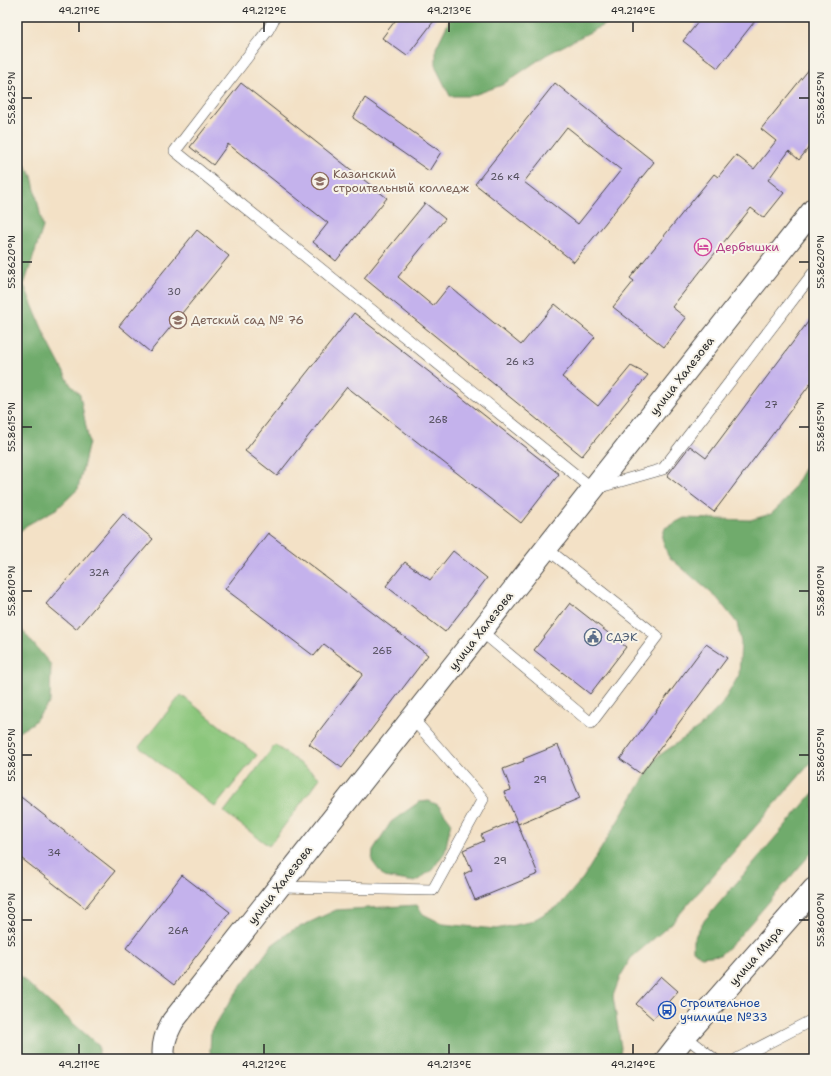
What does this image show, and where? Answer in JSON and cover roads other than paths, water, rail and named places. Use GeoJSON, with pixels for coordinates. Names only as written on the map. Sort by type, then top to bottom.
{"type":"FeatureCollection","features":[{"type":"Feature","properties":{"kind":"street","name":"улица Халезова"},"geometry":{"type":"LineString","coordinates":[[164,1059],[164,1042],[166,1033],[173,1021],[814,209]]}},
{"type":"Feature","properties":{"kind":"street","name":"улица Мира"},"geometry":{"type":"LineString","coordinates":[[667,1059],[685,1036],[814,889]]}},
{"type":"Feature","properties":{"kind":"lane"},"geometry":{"type":"LineString","coordinates":[[275,17],[268,30],[176,151],[593,489],[663,469],[814,272]]}},
{"type":"Feature","properties":{"kind":"lane"},"geometry":{"type":"LineString","coordinates":[[481,631],[591,723],[657,636],[546,548]]}},
{"type":"Feature","properties":{"kind":"lane"},"geometry":{"type":"LineString","coordinates":[[279,887],[433,890],[483,799],[412,718]]}},
{"type":"Feature","properties":{"kind":"lane"},"geometry":{"type":"LineString","coordinates":[[737,1059],[814,1019]]}},
{"type":"Feature","properties":{"kind":"lane"},"geometry":{"type":"LineString","coordinates":[[685,1036],[714,1059]]}},
{"type":"Feature","properties":{"kind":"place","name":"Казанский строительный колледж"},"geometry":{"type":"Point","coordinates":[320,181]}},
{"type":"Feature","properties":{"kind":"place","name":"Дербышки"},"geometry":{"type":"Point","coordinates":[703,247]}},
{"type":"Feature","properties":{"kind":"place","name":"Детский сад № 76"},"geometry":{"type":"Point","coordinates":[178,320]}},
{"type":"Feature","properties":{"kind":"place","name":"СДЭК"},"geometry":{"type":"Point","coordinates":[593,637]}},
{"type":"Feature","properties":{"kind":"place","name":"Строительное училище №33"},"geometry":{"type":"Point","coordinates":[667,1010]}}]}
